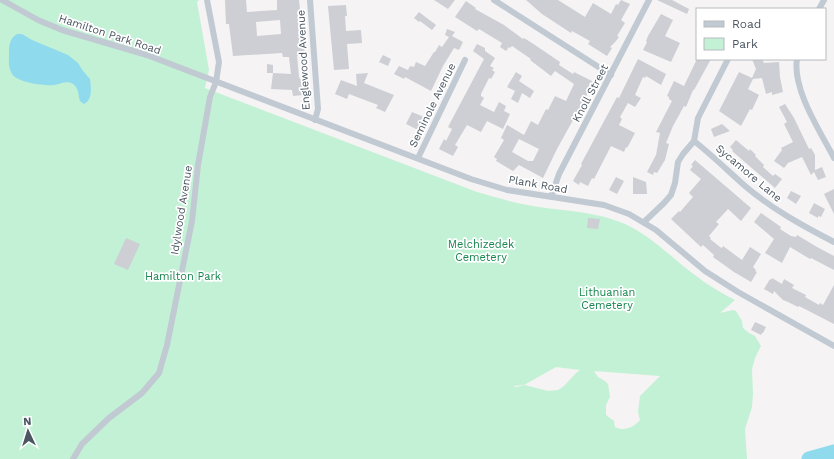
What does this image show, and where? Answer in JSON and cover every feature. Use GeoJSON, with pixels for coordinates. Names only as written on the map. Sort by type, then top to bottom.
{"type":"FeatureCollection","features":[{"type":"Feature","properties":{"kind":"street","name":"Hamilton Park Road"},"geometry":{"type":"LineString","coordinates":[[2,0],[31,16],[62,30],[136,52],[216,82]]}},
{"type":"Feature","properties":{"kind":"street","name":"Idylwood Avenue"},"geometry":{"type":"LineString","coordinates":[[73,459],[82,444],[110,418],[142,393],[159,373],[167,345],[192,221],[198,165],[210,97],[216,82],[219,62],[207,0]]}},
{"type":"Feature","properties":{"kind":"street","name":"Englewood Avenue"},"geometry":{"type":"LineString","coordinates":[[310,0],[318,109],[315,120]]}},
{"type":"Feature","properties":{"kind":"street"},"geometry":{"type":"LineString","coordinates":[[494,0],[611,75]]}},
{"type":"Feature","properties":{"kind":"street","name":"Knoll Street"},"geometry":{"type":"LineString","coordinates":[[551,198],[559,174],[649,0]]}},
{"type":"Feature","properties":{"kind":"street","name":"Seminole Avenue"},"geometry":{"type":"LineString","coordinates":[[418,158],[465,60]]}},
{"type":"Feature","properties":{"kind":"street"},"geometry":{"type":"LineString","coordinates":[[644,222],[671,195],[675,183],[678,162],[694,141],[698,118],[727,60]]}},
{"type":"Feature","properties":{"kind":"street"},"geometry":{"type":"LineString","coordinates":[[797,60],[796,71],[801,92],[834,158]]}},
{"type":"Feature","properties":{"kind":"street","name":"Plank Road"},"geometry":{"type":"LineString","coordinates":[[216,82],[490,185],[551,198],[604,205],[629,214],[666,237],[719,281],[755,303],[834,346]]}},
{"type":"Feature","properties":{"kind":"street","name":"Sycamore Lane"},"geometry":{"type":"LineString","coordinates":[[694,141],[745,186],[766,202],[793,220],[834,242]]}},
{"type":"Feature","properties":{"kind":"green space","name":"Hamilton Park"},"geometry":{"type":"Polygon","coordinates":[[[0,0],[199,0],[197,2],[209,70],[205,88],[477,192],[531,206],[593,214],[625,224],[639,231],[689,271],[735,300],[720,313],[733,310],[736,311],[742,321],[743,328],[755,336],[761,346],[755,358],[752,369],[752,407],[745,429],[747,459],[0,459],[0,0]],[[556,367],[524,385],[513,386],[516,387],[525,385],[548,391],[558,390],[580,370],[556,367]],[[594,371],[598,377],[608,384],[610,397],[606,405],[606,415],[614,421],[615,427],[625,429],[635,425],[640,420],[638,412],[640,396],[660,376],[594,371]]]}},
{"type":"Feature","properties":{"kind":"water"},"geometry":{"type":"Polygon","coordinates":[[[17,34],[22,34],[32,40],[68,55],[78,63],[90,79],[91,93],[89,100],[84,104],[80,101],[75,86],[71,83],[66,82],[55,85],[45,85],[26,82],[15,77],[10,69],[9,49],[11,40],[17,34]]]}},
{"type":"Feature","properties":{"kind":"building"},"geometry":{"type":"Polygon","coordinates":[[[225,0],[246,0],[247,12],[277,10],[277,0],[299,0],[305,55],[297,56],[299,77],[301,80],[303,95],[293,96],[292,90],[271,89],[273,73],[291,74],[289,57],[283,57],[282,53],[233,56],[229,24],[226,24],[225,0]],[[280,20],[256,22],[257,36],[281,34],[280,20]]]}},
{"type":"Feature","properties":{"kind":"building"},"geometry":{"type":"Polygon","coordinates":[[[434,0],[455,0],[448,9],[434,0]]]}},
{"type":"Feature","properties":{"kind":"building"},"geometry":{"type":"Polygon","coordinates":[[[526,0],[558,0],[585,17],[593,3],[611,14],[616,4],[618,5],[621,0],[630,4],[621,20],[625,23],[617,36],[619,37],[610,47],[612,48],[607,56],[588,44],[590,41],[572,31],[571,33],[542,14],[526,0]]]}},
{"type":"Feature","properties":{"kind":"building"},"geometry":{"type":"Polygon","coordinates":[[[657,0],[672,0],[689,9],[687,14],[657,0]]]}},
{"type":"Feature","properties":{"kind":"building"},"geometry":{"type":"Polygon","coordinates":[[[466,1],[476,8],[475,9],[504,25],[523,39],[524,38],[560,62],[559,65],[573,74],[574,72],[594,82],[557,149],[543,178],[519,165],[513,171],[496,161],[497,159],[494,157],[504,140],[501,138],[507,125],[524,135],[531,121],[538,125],[555,96],[566,101],[574,84],[555,71],[551,76],[530,60],[531,59],[512,46],[506,51],[500,47],[502,43],[479,29],[477,31],[455,17],[466,1]],[[519,139],[512,152],[528,161],[533,161],[539,149],[519,139]]]}},
{"type":"Feature","properties":{"kind":"building"},"geometry":{"type":"Polygon","coordinates":[[[346,5],[346,31],[361,30],[362,43],[347,44],[349,69],[334,70],[328,6],[346,5]]]}},
{"type":"Feature","properties":{"kind":"building"},"geometry":{"type":"Polygon","coordinates":[[[419,12],[436,25],[432,30],[414,18],[419,12]]]}},
{"type":"Feature","properties":{"kind":"building"},"geometry":{"type":"Polygon","coordinates":[[[661,14],[673,20],[665,36],[680,43],[671,62],[643,50],[648,36],[661,14]]]}},
{"type":"Feature","properties":{"kind":"building"},"geometry":{"type":"Polygon","coordinates":[[[447,29],[455,32],[452,36],[463,42],[459,50],[454,48],[443,66],[431,91],[405,77],[404,79],[394,74],[399,66],[408,70],[410,66],[414,67],[416,62],[425,66],[439,45],[442,47],[449,37],[445,35],[447,29]]]}},
{"type":"Feature","properties":{"kind":"building"},"geometry":{"type":"Polygon","coordinates":[[[477,44],[485,48],[485,51],[495,58],[490,66],[494,68],[492,70],[495,72],[491,79],[489,78],[481,94],[484,98],[480,105],[494,112],[499,102],[506,106],[504,111],[510,114],[503,129],[487,121],[481,132],[467,125],[455,145],[458,147],[453,156],[439,149],[444,139],[446,141],[452,129],[448,127],[484,59],[473,51],[477,44]]]}},
{"type":"Feature","properties":{"kind":"building"},"geometry":{"type":"Polygon","coordinates":[[[383,55],[391,59],[388,66],[379,62],[383,55]]]}},
{"type":"Feature","properties":{"kind":"building"},"geometry":{"type":"Polygon","coordinates":[[[638,59],[666,74],[661,85],[646,76],[645,78],[643,77],[635,95],[641,98],[635,107],[628,103],[620,117],[622,119],[619,125],[635,133],[627,148],[626,147],[624,152],[611,146],[594,179],[592,178],[588,186],[580,182],[579,185],[573,181],[617,97],[619,98],[638,59]]]}},
{"type":"Feature","properties":{"kind":"building"},"geometry":{"type":"Polygon","coordinates":[[[697,60],[710,60],[693,90],[686,107],[684,106],[673,126],[666,143],[669,144],[665,160],[657,173],[654,172],[653,175],[647,172],[656,155],[660,133],[656,132],[672,101],[667,96],[674,81],[684,86],[697,60]]]}},
{"type":"Feature","properties":{"kind":"building"},"geometry":{"type":"Polygon","coordinates":[[[752,60],[762,60],[764,63],[779,62],[783,92],[772,95],[772,92],[766,94],[762,78],[753,79],[748,89],[759,95],[752,110],[750,109],[741,126],[719,111],[739,72],[752,78],[756,69],[752,60]]]}},
{"type":"Feature","properties":{"kind":"building"},"geometry":{"type":"Polygon","coordinates":[[[267,64],[273,65],[273,73],[267,73],[267,64]]]}},
{"type":"Feature","properties":{"kind":"building"},"geometry":{"type":"Polygon","coordinates":[[[516,72],[522,76],[519,81],[534,91],[530,98],[522,93],[518,103],[511,99],[515,91],[507,87],[516,72]]]}},
{"type":"Feature","properties":{"kind":"building"},"geometry":{"type":"Polygon","coordinates":[[[368,73],[364,83],[394,95],[385,112],[376,108],[378,105],[349,94],[347,99],[335,94],[341,80],[357,86],[356,74],[368,73]]]}},
{"type":"Feature","properties":{"kind":"building"},"geometry":{"type":"Polygon","coordinates":[[[785,104],[794,118],[809,149],[811,148],[815,155],[815,170],[822,167],[826,177],[818,180],[814,172],[811,175],[802,157],[788,163],[784,168],[774,161],[782,150],[781,148],[793,142],[784,124],[787,122],[779,107],[785,104]]]}},
{"type":"Feature","properties":{"kind":"building"},"geometry":{"type":"Polygon","coordinates":[[[412,112],[424,117],[418,130],[406,124],[412,112]]]}},
{"type":"Feature","properties":{"kind":"building"},"geometry":{"type":"Polygon","coordinates":[[[722,124],[730,131],[714,137],[711,129],[722,124]]]}},
{"type":"Feature","properties":{"kind":"building"},"geometry":{"type":"Polygon","coordinates":[[[736,140],[749,151],[750,149],[764,165],[763,167],[773,176],[775,174],[782,179],[775,188],[732,151],[733,150],[730,147],[736,140]]]}},
{"type":"Feature","properties":{"kind":"building"},"geometry":{"type":"Polygon","coordinates":[[[695,160],[751,208],[741,221],[728,209],[716,222],[719,224],[709,236],[711,238],[710,239],[720,247],[722,248],[723,246],[742,260],[750,247],[761,254],[753,267],[757,272],[751,282],[713,257],[714,255],[703,245],[701,247],[671,219],[679,211],[680,212],[693,197],[689,193],[701,179],[690,170],[693,166],[691,165],[695,160]]]}},
{"type":"Feature","properties":{"kind":"building"},"geometry":{"type":"Polygon","coordinates":[[[616,177],[624,181],[617,194],[609,190],[616,177]]]}},
{"type":"Feature","properties":{"kind":"building"},"geometry":{"type":"Polygon","coordinates":[[[633,177],[646,182],[647,194],[633,194],[633,177]]]}},
{"type":"Feature","properties":{"kind":"building"},"geometry":{"type":"Polygon","coordinates":[[[834,189],[834,214],[824,194],[834,189]]]}},
{"type":"Feature","properties":{"kind":"building"},"geometry":{"type":"Polygon","coordinates":[[[791,191],[801,196],[796,204],[787,198],[791,191]]]}},
{"type":"Feature","properties":{"kind":"building"},"geometry":{"type":"Polygon","coordinates":[[[814,203],[825,209],[821,217],[818,216],[818,218],[809,213],[814,203]]]}},
{"type":"Feature","properties":{"kind":"building"},"geometry":{"type":"Polygon","coordinates":[[[761,213],[791,236],[796,237],[797,235],[834,256],[834,270],[811,258],[810,259],[790,247],[782,263],[765,253],[774,239],[754,222],[761,213]]]}},
{"type":"Feature","properties":{"kind":"building"},"geometry":{"type":"Polygon","coordinates":[[[588,218],[600,219],[598,229],[587,228],[588,218]]]}},
{"type":"Feature","properties":{"kind":"building"},"geometry":{"type":"Polygon","coordinates":[[[126,238],[140,244],[128,270],[114,264],[126,238]]]}},
{"type":"Feature","properties":{"kind":"building"},"geometry":{"type":"Polygon","coordinates":[[[772,278],[782,284],[784,279],[794,285],[792,288],[806,295],[805,297],[819,305],[820,303],[823,305],[834,285],[834,324],[799,306],[798,307],[783,300],[774,291],[773,294],[764,289],[772,278]]]}},
{"type":"Feature","properties":{"kind":"building"},"geometry":{"type":"Polygon","coordinates":[[[755,322],[766,327],[761,335],[751,330],[755,322]]]}},
{"type":"Feature","properties":{"kind":"waterway"},"geometry":{"type":"LineString","coordinates":[[809,459],[834,452]]}},
{"type":"Feature","properties":{"kind":"waterway"},"geometry":{"type":"LineString","coordinates":[[828,454],[834,457]]}},
{"type":"Feature","properties":{"kind":"park label","name":"Melchizedek Cemetery"},"geometry":{"type":"Point","coordinates":[481,250]}},
{"type":"Feature","properties":{"kind":"park label","name":"Lithuanian Cemetery"},"geometry":{"type":"Point","coordinates":[607,298]}}]}
